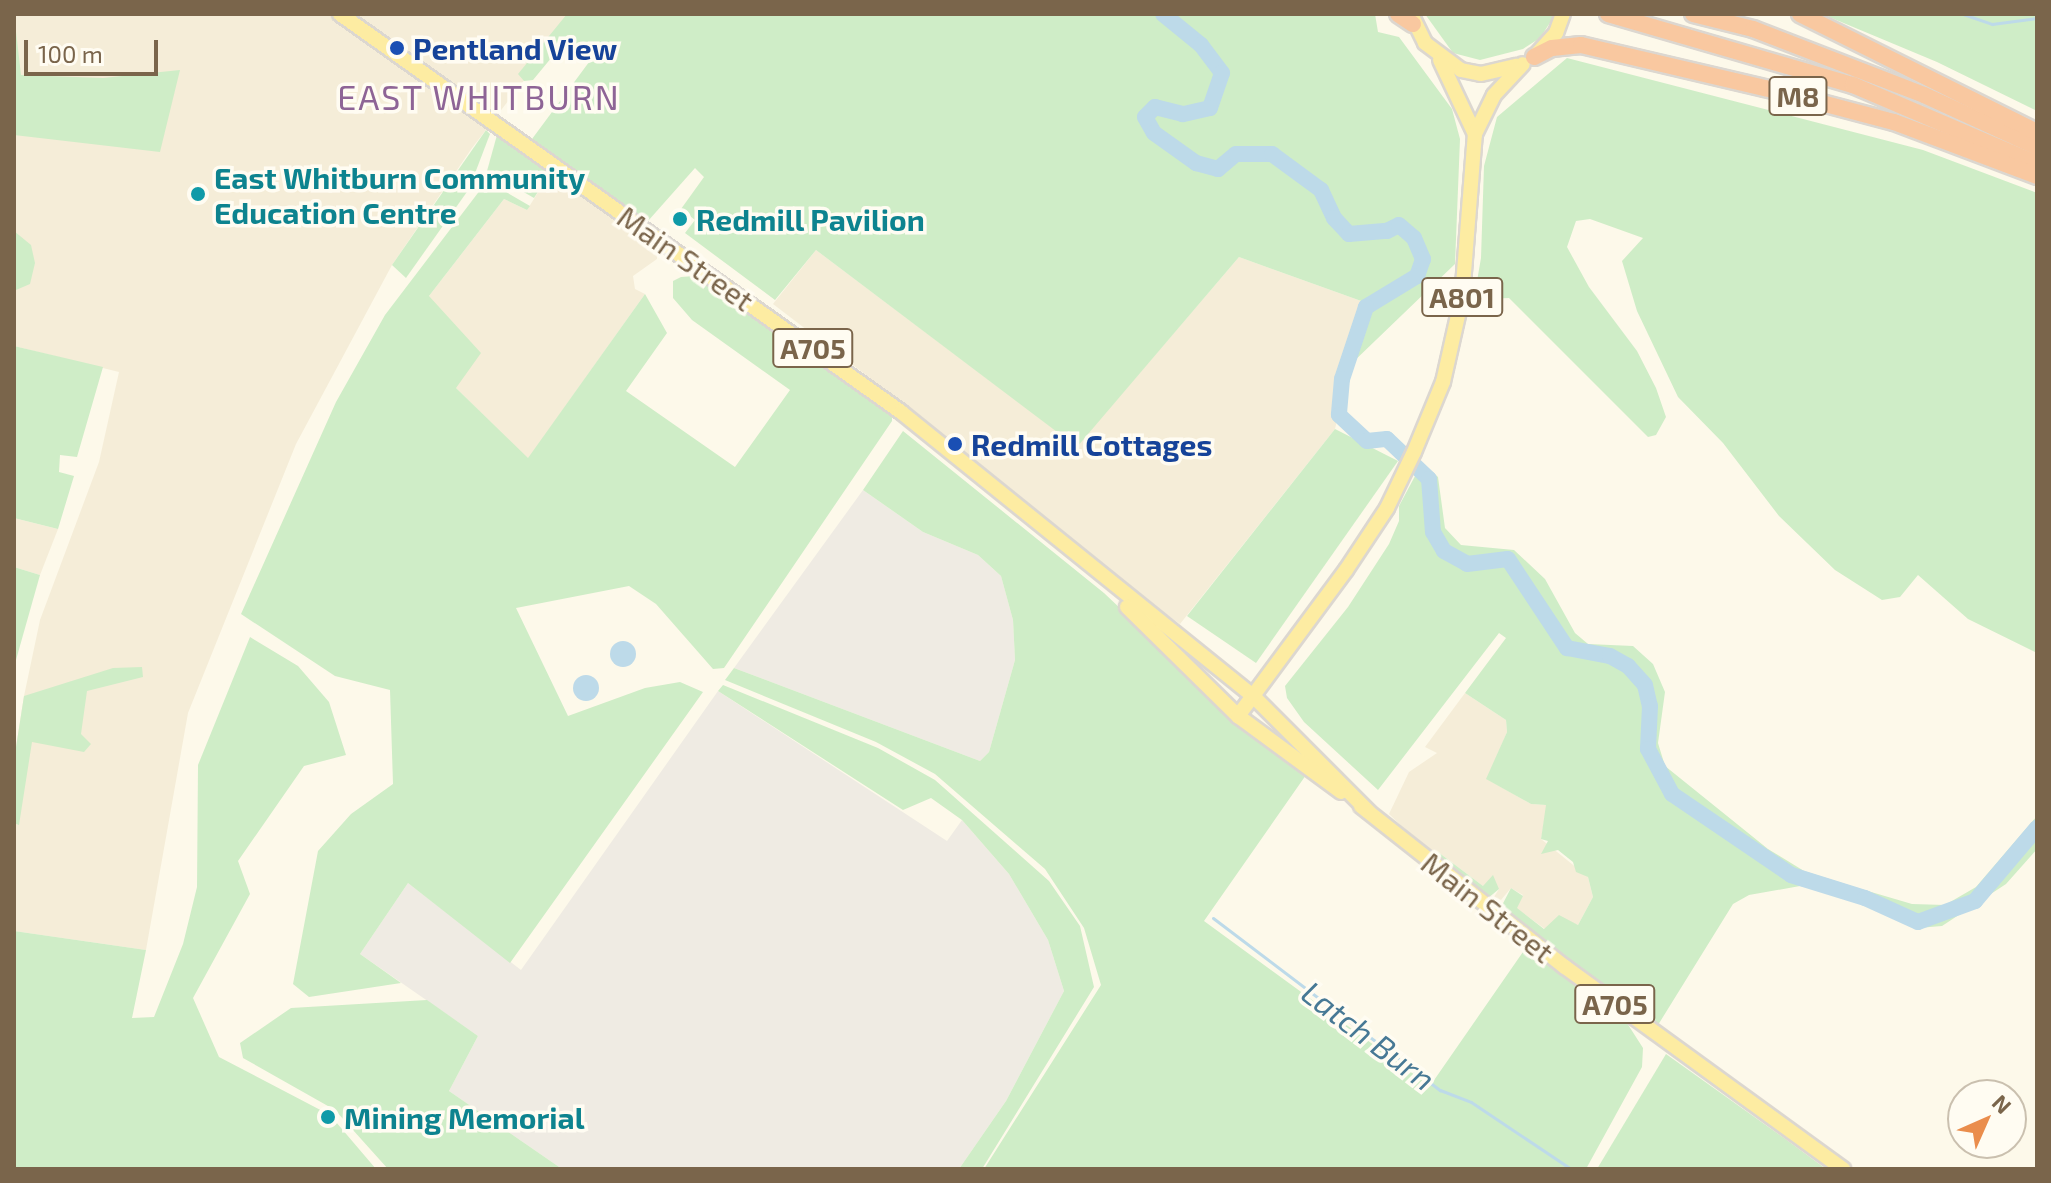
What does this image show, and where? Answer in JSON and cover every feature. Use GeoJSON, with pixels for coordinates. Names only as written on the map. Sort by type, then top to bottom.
{"type":"FeatureCollection","features":[{"type":"Feature","properties":{"kind":"highway"},"geometry":{"type":"LineString","coordinates":[[1398,14],[1412,19]]}},
{"type":"Feature","properties":{"kind":"highway","name":"M8"},"geometry":{"type":"LineString","coordinates":[[1608,14],[1853,85],[2037,164]]}},
{"type":"Feature","properties":{"kind":"highway","name":"M8"},"geometry":{"type":"LineString","coordinates":[[1693,14],[1782,40],[2037,147]]}},
{"type":"Feature","properties":{"kind":"highway","name":"M8"},"geometry":{"type":"LineString","coordinates":[[1800,14],[2037,132]]}},
{"type":"Feature","properties":{"kind":"highway","name":"M8"},"geometry":{"type":"LineString","coordinates":[[1529,60],[1552,48],[1594,48],[1851,109],[2037,176]]}},
{"type":"Feature","properties":{"kind":"main road","name":"Main Street"},"geometry":{"type":"LineString","coordinates":[[340,14],[901,412],[1097,575],[1368,811]]}},
{"type":"Feature","properties":{"kind":"main road","name":"A801"},"geometry":{"type":"LineString","coordinates":[[1247,707],[1346,570],[1414,452],[1443,382],[1462,298],[1475,134],[1494,95],[1556,33],[1563,14]]}},
{"type":"Feature","properties":{"kind":"main road","name":"A801"},"geometry":{"type":"LineString","coordinates":[[1412,19],[1438,56],[1475,134]]}},
{"type":"Feature","properties":{"kind":"main road","name":"A801"},"geometry":{"type":"LineString","coordinates":[[1438,56],[1481,74],[1529,60]]}},
{"type":"Feature","properties":{"kind":"main road","name":"Main Street"},"geometry":{"type":"LineString","coordinates":[[1097,575],[1247,707],[1271,740],[1368,811],[1565,967],[1843,1169]]}},
{"type":"Feature","properties":{"kind":"shaded area"},"geometry":{"type":"Polygon","coordinates":[[[14,14],[575,14],[472,148],[392,265],[296,444],[188,713],[146,950],[14,931],[14,760],[24,696],[40,620],[99,462],[119,372],[14,346],[14,14]]]}},
{"type":"Feature","properties":{"kind":"shaded area"},"geometry":{"type":"Polygon","coordinates":[[[550,173],[657,249],[657,259],[633,276],[635,289],[645,294],[528,459],[456,388],[429,296],[504,199],[527,210],[550,173]]]}},
{"type":"Feature","properties":{"kind":"shaded area"},"geometry":{"type":"Polygon","coordinates":[[[816,250],[1077,446],[1239,257],[1364,302],[1335,429],[1180,624],[1085,556],[909,408],[773,304],[816,250]]]}},
{"type":"Feature","properties":{"kind":"shaded area"},"geometry":{"type":"Polygon","coordinates":[[[863,490],[923,532],[978,555],[1001,576],[1013,620],[1015,660],[989,752],[980,761],[734,668],[863,490]]]}},
{"type":"Feature","properties":{"kind":"shaded area"},"geometry":{"type":"Polygon","coordinates":[[[14,518],[58,529],[40,575],[14,567],[14,518]]]}},
{"type":"Feature","properties":{"kind":"shaded area"},"geometry":{"type":"Polygon","coordinates":[[[718,691],[947,841],[962,820],[1009,874],[1048,940],[1064,991],[1006,1101],[959,1169],[562,1169],[449,1091],[478,1036],[360,954],[408,883],[521,970],[718,691]]]}},
{"type":"Feature","properties":{"kind":"shaded area"},"geometry":{"type":"Polygon","coordinates":[[[1465,693],[1506,720],[1507,732],[1487,779],[1531,804],[1547,805],[1541,839],[1588,877],[1593,897],[1578,925],[1565,920],[1545,929],[1516,908],[1523,895],[1511,888],[1501,900],[1494,897],[1499,889],[1483,886],[1438,852],[1433,856],[1389,814],[1409,772],[1437,753],[1425,747],[1465,693]]]}},
{"type":"Feature","properties":{"kind":"green space"},"geometry":{"type":"Polygon","coordinates":[[[14,14],[21,75],[103,78],[180,70],[160,152],[14,135],[14,14]]]}},
{"type":"Feature","properties":{"kind":"green space"},"geometry":{"type":"Polygon","coordinates":[[[567,14],[1375,14],[1378,32],[1399,37],[1452,109],[1460,139],[1455,264],[1350,365],[1364,302],[1239,257],[1077,447],[816,250],[775,300],[685,233],[695,220],[681,209],[704,177],[695,168],[648,221],[532,139],[595,54],[566,40],[533,80],[524,81],[518,74],[567,14]]]}},
{"type":"Feature","properties":{"kind":"green space"},"geometry":{"type":"Polygon","coordinates":[[[1425,14],[1555,15],[1540,38],[1523,49],[1480,60],[1453,53],[1425,14]]]}},
{"type":"Feature","properties":{"kind":"green space"},"geometry":{"type":"Polygon","coordinates":[[[1822,14],[2037,14],[2037,111],[1937,62],[1822,14]]]}},
{"type":"Feature","properties":{"kind":"green space"},"geometry":{"type":"Polygon","coordinates":[[[1567,58],[1923,150],[2037,193],[2037,653],[1968,619],[1918,575],[1900,597],[1882,600],[1835,570],[1779,516],[1723,443],[1678,397],[1637,311],[1622,261],[1643,238],[1590,219],[1576,221],[1567,247],[1589,287],[1637,351],[1656,388],[1666,417],[1656,435],[1648,437],[1509,298],[1487,299],[1472,310],[1481,258],[1484,166],[1497,117],[1567,58]]]}},
{"type":"Feature","properties":{"kind":"green space"},"geometry":{"type":"Polygon","coordinates":[[[486,130],[490,134],[469,189],[406,278],[392,265],[486,130]]]}},
{"type":"Feature","properties":{"kind":"green space"},"geometry":{"type":"Polygon","coordinates":[[[497,135],[550,173],[534,198],[487,171],[497,135]]]}},
{"type":"Feature","properties":{"kind":"green space"},"geometry":{"type":"Polygon","coordinates":[[[487,181],[530,206],[527,210],[504,199],[429,296],[481,353],[456,388],[528,458],[645,294],[667,333],[626,391],[735,467],[790,390],[692,320],[673,298],[673,281],[681,277],[695,276],[873,398],[892,413],[892,421],[724,668],[713,669],[656,604],[629,586],[516,608],[568,716],[645,688],[680,682],[703,692],[510,963],[408,883],[360,954],[401,983],[309,997],[293,984],[318,851],[351,814],[393,784],[390,690],[335,676],[241,614],[336,402],[385,315],[487,181]]]}},
{"type":"Feature","properties":{"kind":"green space"},"geometry":{"type":"Polygon","coordinates":[[[14,231],[31,245],[35,263],[30,284],[16,290],[14,231]]]}},
{"type":"Feature","properties":{"kind":"green space"},"geometry":{"type":"Polygon","coordinates":[[[14,346],[103,367],[77,457],[60,455],[59,472],[74,476],[58,529],[14,518],[14,346]]]}},
{"type":"Feature","properties":{"kind":"green space"},"geometry":{"type":"Polygon","coordinates":[[[1335,429],[1398,461],[1256,663],[1187,616],[1335,429]]]}},
{"type":"Feature","properties":{"kind":"green space"},"geometry":{"type":"Polygon","coordinates":[[[903,431],[1104,593],[1251,732],[1306,775],[1204,921],[1430,1086],[1525,949],[1627,1023],[1643,1048],[1642,1067],[1586,1169],[984,1169],[1101,985],[1084,928],[1045,869],[935,774],[876,742],[725,680],[734,668],[980,761],[989,752],[1015,660],[1013,620],[1001,576],[978,555],[923,532],[863,490],[903,431]]]}},
{"type":"Feature","properties":{"kind":"green space"},"geometry":{"type":"Polygon","coordinates":[[[1422,463],[1438,477],[1445,528],[1461,545],[1514,550],[1545,579],[1575,633],[1588,644],[1633,646],[1653,664],[1665,692],[1658,743],[1665,766],[1768,849],[1804,871],[1912,904],[1945,905],[1976,887],[2037,816],[2037,849],[2006,884],[1942,926],[1918,928],[1843,895],[1800,886],[1749,895],[1733,904],[1658,1025],[1499,911],[1511,888],[1523,896],[1517,908],[1544,929],[1559,915],[1578,925],[1593,897],[1588,877],[1576,872],[1573,862],[1558,850],[1541,854],[1548,841],[1541,839],[1546,805],[1531,804],[1486,779],[1507,732],[1506,720],[1465,693],[1506,638],[1499,633],[1378,790],[1304,722],[1287,698],[1285,686],[1348,607],[1389,544],[1399,521],[1399,506],[1422,463]]]}},
{"type":"Feature","properties":{"kind":"green space"},"geometry":{"type":"Polygon","coordinates":[[[14,567],[40,575],[14,667],[14,567]]]}},
{"type":"Feature","properties":{"kind":"green space"},"geometry":{"type":"Polygon","coordinates":[[[250,637],[298,666],[329,702],[346,755],[304,766],[238,861],[250,894],[193,998],[219,1057],[330,1115],[376,1169],[14,1169],[14,931],[146,950],[132,1018],[154,1017],[183,944],[197,887],[198,765],[250,637]]]}},
{"type":"Feature","properties":{"kind":"green space"},"geometry":{"type":"Polygon","coordinates":[[[142,667],[143,677],[87,691],[81,734],[91,744],[84,752],[32,742],[19,825],[14,823],[14,760],[24,696],[113,668],[142,667]]]}},
{"type":"Feature","properties":{"kind":"green space"},"geometry":{"type":"Polygon","coordinates":[[[723,685],[878,748],[935,780],[1049,881],[1080,926],[1094,987],[982,1169],[959,1169],[1006,1101],[1064,991],[1048,940],[1009,874],[962,820],[931,798],[903,810],[718,691],[723,685]]]}},
{"type":"Feature","properties":{"kind":"green space"},"geometry":{"type":"Polygon","coordinates":[[[1438,852],[1483,886],[1493,875],[1499,889],[1487,899],[1433,856],[1438,852]]]}},
{"type":"Feature","properties":{"kind":"green space"},"geometry":{"type":"Polygon","coordinates":[[[427,1000],[478,1036],[449,1091],[562,1169],[388,1169],[335,1110],[243,1058],[240,1043],[291,1008],[427,1000]]]}},
{"type":"Feature","properties":{"kind":"green space"},"geometry":{"type":"Polygon","coordinates":[[[1666,1054],[1784,1138],[1826,1169],[1597,1169],[1666,1054]]]}},
{"type":"Feature","properties":{"kind":"water"},"geometry":{"type":"Polygon","coordinates":[[[623,641],[632,645],[636,654],[632,663],[623,667],[614,663],[610,654],[614,645],[623,641]]]}},
{"type":"Feature","properties":{"kind":"water"},"geometry":{"type":"Polygon","coordinates":[[[586,675],[595,679],[599,688],[595,697],[586,701],[577,697],[573,688],[577,679],[586,675]]]}},
{"type":"Feature","properties":{"kind":"waterway"},"geometry":{"type":"LineString","coordinates":[[1163,14],[1201,45],[1222,73],[1210,108],[1183,114],[1155,107],[1145,117],[1154,133],[1196,163],[1218,169],[1236,154],[1272,154],[1321,190],[1334,218],[1349,234],[1387,231],[1399,225],[1414,238],[1423,259],[1417,276],[1366,307],[1342,379],[1339,415],[1367,441],[1387,439],[1429,479],[1433,532],[1444,551],[1467,564],[1508,559],[1567,648],[1610,656],[1628,666],[1645,685],[1650,706],[1648,749],[1672,794],[1791,875],[1865,898],[1918,922],[1975,901],[2037,828]]}},
{"type":"Feature","properties":{"kind":"waterway"},"geometry":{"type":"LineString","coordinates":[[1963,14],[1992,24],[2037,18]]}},
{"type":"Feature","properties":{"kind":"waterway","name":"Latch Burn"},"geometry":{"type":"LineString","coordinates":[[1213,918],[1440,1090],[1471,1102],[1571,1169]]}},
{"type":"Feature","properties":{"kind":"place","name":"Pentland View"},"geometry":{"type":"Point","coordinates":[397,48]}},
{"type":"Feature","properties":{"kind":"place","name":"East Whitburn Community Education Centre"},"geometry":{"type":"Point","coordinates":[198,194]}},
{"type":"Feature","properties":{"kind":"place","name":"Redmill Pavilion"},"geometry":{"type":"Point","coordinates":[680,219]}},
{"type":"Feature","properties":{"kind":"place","name":"Redmill Cottages"},"geometry":{"type":"Point","coordinates":[955,444]}},
{"type":"Feature","properties":{"kind":"place","name":"Mining Memorial"},"geometry":{"type":"Point","coordinates":[328,1117]}},
{"type":"Feature","properties":{"kind":"district","name":"EAST WHITBURN"},"geometry":{"type":"Point","coordinates":[479,97]}}]}
